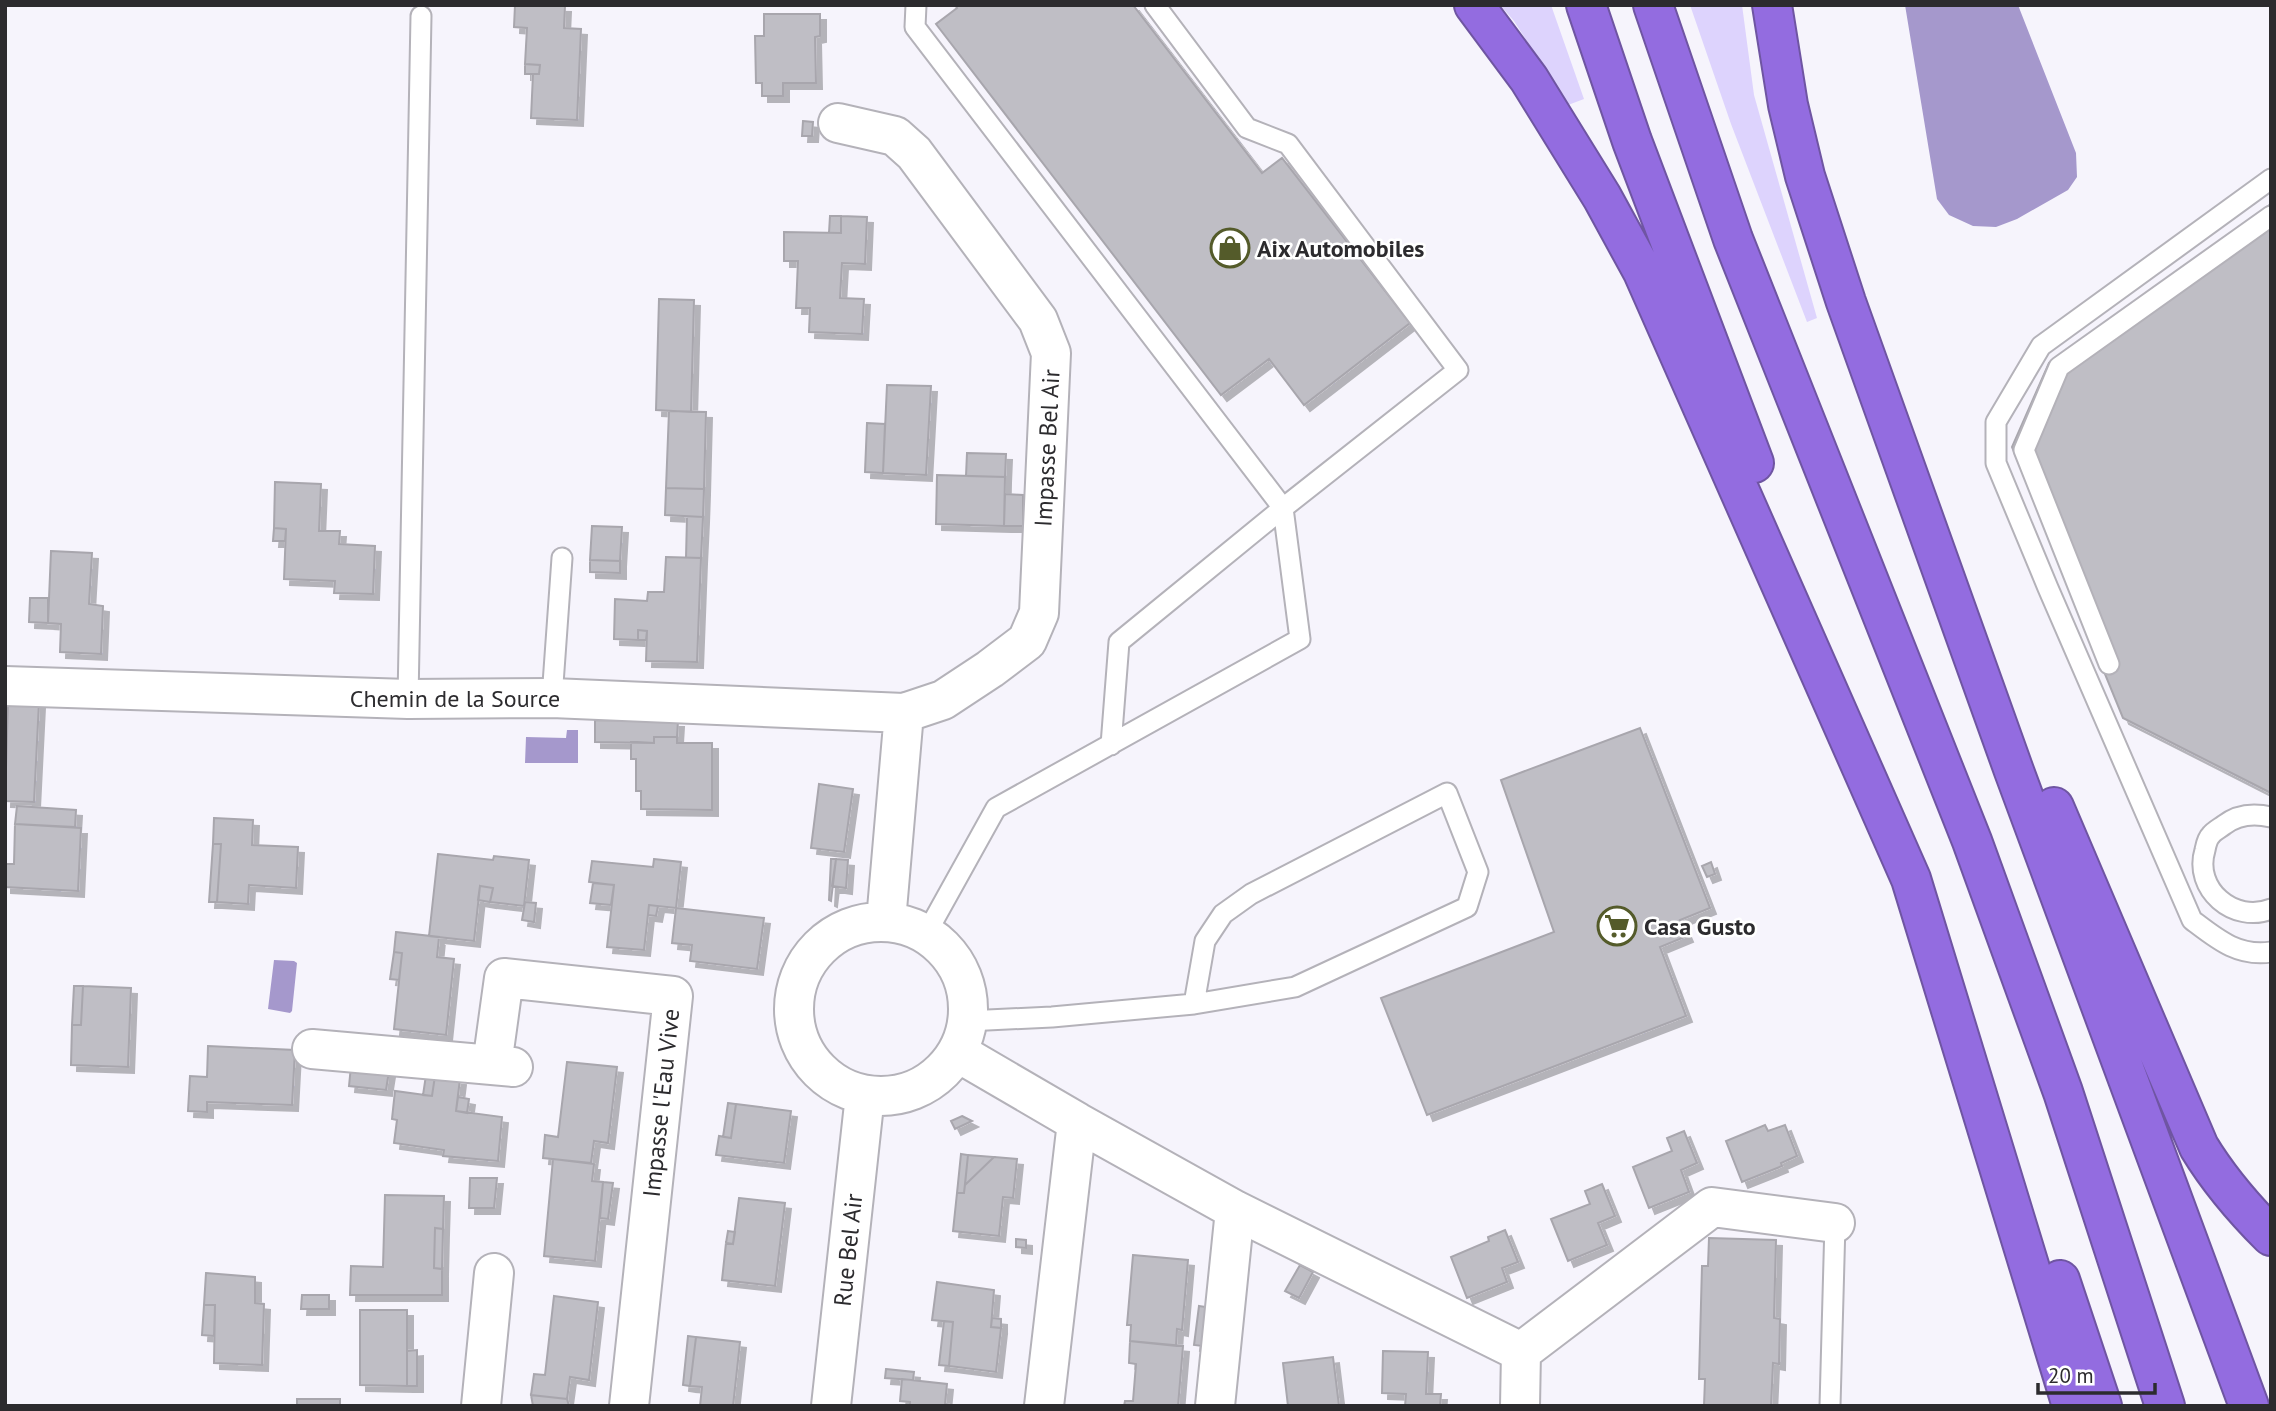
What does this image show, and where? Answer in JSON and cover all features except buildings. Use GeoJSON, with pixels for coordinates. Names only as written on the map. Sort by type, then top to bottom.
{"type":"FeatureCollection","features":[{"type":"Feature","properties":{"kind":"highway"},"geometry":{"type":"LineString","coordinates":[[1474,5],[1529,79],[1602,197],[1643,272],[1912,879],[2072,1406]]}},
{"type":"Feature","properties":{"kind":"highway"},"geometry":{"type":"LineString","coordinates":[[1586,5],[1632,141],[2054,1262],[2102,1406]]}},
{"type":"Feature","properties":{"kind":"highway"},"geometry":{"type":"LineString","coordinates":[[1653,5],[1733,239],[1977,854],[2063,1092],[2165,1406]]}},
{"type":"Feature","properties":{"kind":"highway"},"geometry":{"type":"LineString","coordinates":[[1776,17],[1788,105],[1805,176],[1846,302],[2019,784],[2248,1403]]}},
{"type":"Feature","properties":{"kind":"highway"},"geometry":{"type":"LineString","coordinates":[[1889,418],[2199,1147],[2241,1206],[2271,1236]]}},
{"type":"Feature","properties":{"kind":"street","name":"Impasse Bel Air"},"geometry":{"type":"LineString","coordinates":[[838,123],[895,136],[914,153],[1038,320],[1051,353],[1038,613],[1027,641],[943,700],[904,713]]}},
{"type":"Feature","properties":{"kind":"street","name":"Chemin de la Source"},"geometry":{"type":"LineString","coordinates":[[5,686],[408,699],[552,698],[904,713]]}},
{"type":"Feature","properties":{"kind":"street"},"geometry":{"type":"LineString","coordinates":[[886,921],[904,713]]}},
{"type":"Feature","properties":{"kind":"street"},"geometry":{"type":"LineString","coordinates":[[886,921],[906,925],[926,934],[951,957],[966,987],[962,1036],[940,1073],[918,1088],[892,1096],[865,1095],[841,1087],[820,1071],[804,1050],[795,1026],[794,1000],[803,968],[824,942],[853,926],[886,921]]}},
{"type":"Feature","properties":{"kind":"street","name":"Impasse l'Eau Vive"},"geometry":{"type":"LineString","coordinates":[[312,1049],[503,1066],[504,978],[673,996],[629,1406]]}},
{"type":"Feature","properties":{"kind":"street"},"geometry":{"type":"LineString","coordinates":[[962,1036],[1077,1122],[1235,1210],[1521,1352]]}},
{"type":"Feature","properties":{"kind":"street","name":"Rue Bel Air"},"geometry":{"type":"LineString","coordinates":[[831,1406],[865,1095]]}},
{"type":"Feature","properties":{"kind":"street"},"geometry":{"type":"LineString","coordinates":[[1044,1406],[1077,1122]]}},
{"type":"Feature","properties":{"kind":"street"},"geometry":{"type":"LineString","coordinates":[[1521,1352],[1712,1207],[1835,1223]]}},
{"type":"Feature","properties":{"kind":"street"},"geometry":{"type":"LineString","coordinates":[[1215,1406],[1235,1210]]}},
{"type":"Feature","properties":{"kind":"street"},"geometry":{"type":"LineString","coordinates":[[481,1406],[494,1273]]}},
{"type":"Feature","properties":{"kind":"street"},"geometry":{"type":"LineString","coordinates":[[1520,1406],[1521,1352]]}},
{"type":"Feature","properties":{"kind":"lane"},"geometry":{"type":"LineString","coordinates":[[916,5],[915,27],[1283,508],[1300,639],[996,808],[926,934]]}},
{"type":"Feature","properties":{"kind":"lane"},"geometry":{"type":"LineString","coordinates":[[1111,745],[1119,642],[1458,370],[1288,145],[1247,128],[1154,5]]}},
{"type":"Feature","properties":{"kind":"lane"},"geometry":{"type":"LineString","coordinates":[[408,699],[421,16]]}},
{"type":"Feature","properties":{"kind":"lane"},"geometry":{"type":"LineString","coordinates":[[2271,179],[2041,346],[1996,422],[1996,463],[2073,622],[2192,920],[2227,946],[2256,955],[2271,952]]}},
{"type":"Feature","properties":{"kind":"lane"},"geometry":{"type":"LineString","coordinates":[[2109,664],[2024,450],[2059,367],[2271,216]]}},
{"type":"Feature","properties":{"kind":"lane"},"geometry":{"type":"LineString","coordinates":[[552,698],[562,558]]}},
{"type":"Feature","properties":{"kind":"lane"},"geometry":{"type":"LineString","coordinates":[[962,1036],[1052,1017],[1194,1004],[1295,988],[1467,907],[1478,872],[1447,793],[1251,894],[1223,914],[1205,941],[1194,1004]]}},
{"type":"Feature","properties":{"kind":"lane"},"geometry":{"type":"LineString","coordinates":[[2271,817],[2252,813],[2232,819],[2209,836],[2202,859],[2205,879],[2215,897],[2236,912],[2261,913],[2271,909]]}},
{"type":"Feature","properties":{"kind":"lane"},"geometry":{"type":"LineString","coordinates":[[1829,1406],[1835,1223]]}},
{"type":"Feature","properties":{"kind":"shaded area"},"geometry":{"type":"Polygon","coordinates":[[[1500,5],[1551,5],[1584,99],[1568,105],[1514,21],[1500,5]]]}},
{"type":"Feature","properties":{"kind":"shaded area"},"geometry":{"type":"Polygon","coordinates":[[[1690,5],[1742,5],[1754,95],[1817,318],[1807,322],[1731,124],[1690,5]]]}},
{"type":"Feature","properties":{"kind":"shaded area"},"geometry":{"type":"Polygon","coordinates":[[[1905,5],[2018,5],[2076,153],[2077,177],[2068,190],[2017,219],[1996,227],[1973,226],[1949,215],[1937,199],[1905,5]]]}},
{"type":"Feature","properties":{"kind":"shaded area"},"geometry":{"type":"Polygon","coordinates":[[[567,730],[578,730],[578,763],[525,763],[526,737],[566,738],[567,730]]]}},
{"type":"Feature","properties":{"kind":"shaded area"},"geometry":{"type":"Polygon","coordinates":[[[274,960],[297,963],[290,1013],[268,1009],[274,960]]]}},
{"type":"Feature","properties":{"kind":"place","name":"Aix Automobiles"},"geometry":{"type":"Point","coordinates":[1230,248]}},
{"type":"Feature","properties":{"kind":"place","name":"Casa Gusto"},"geometry":{"type":"Point","coordinates":[1617,926]}}]}
